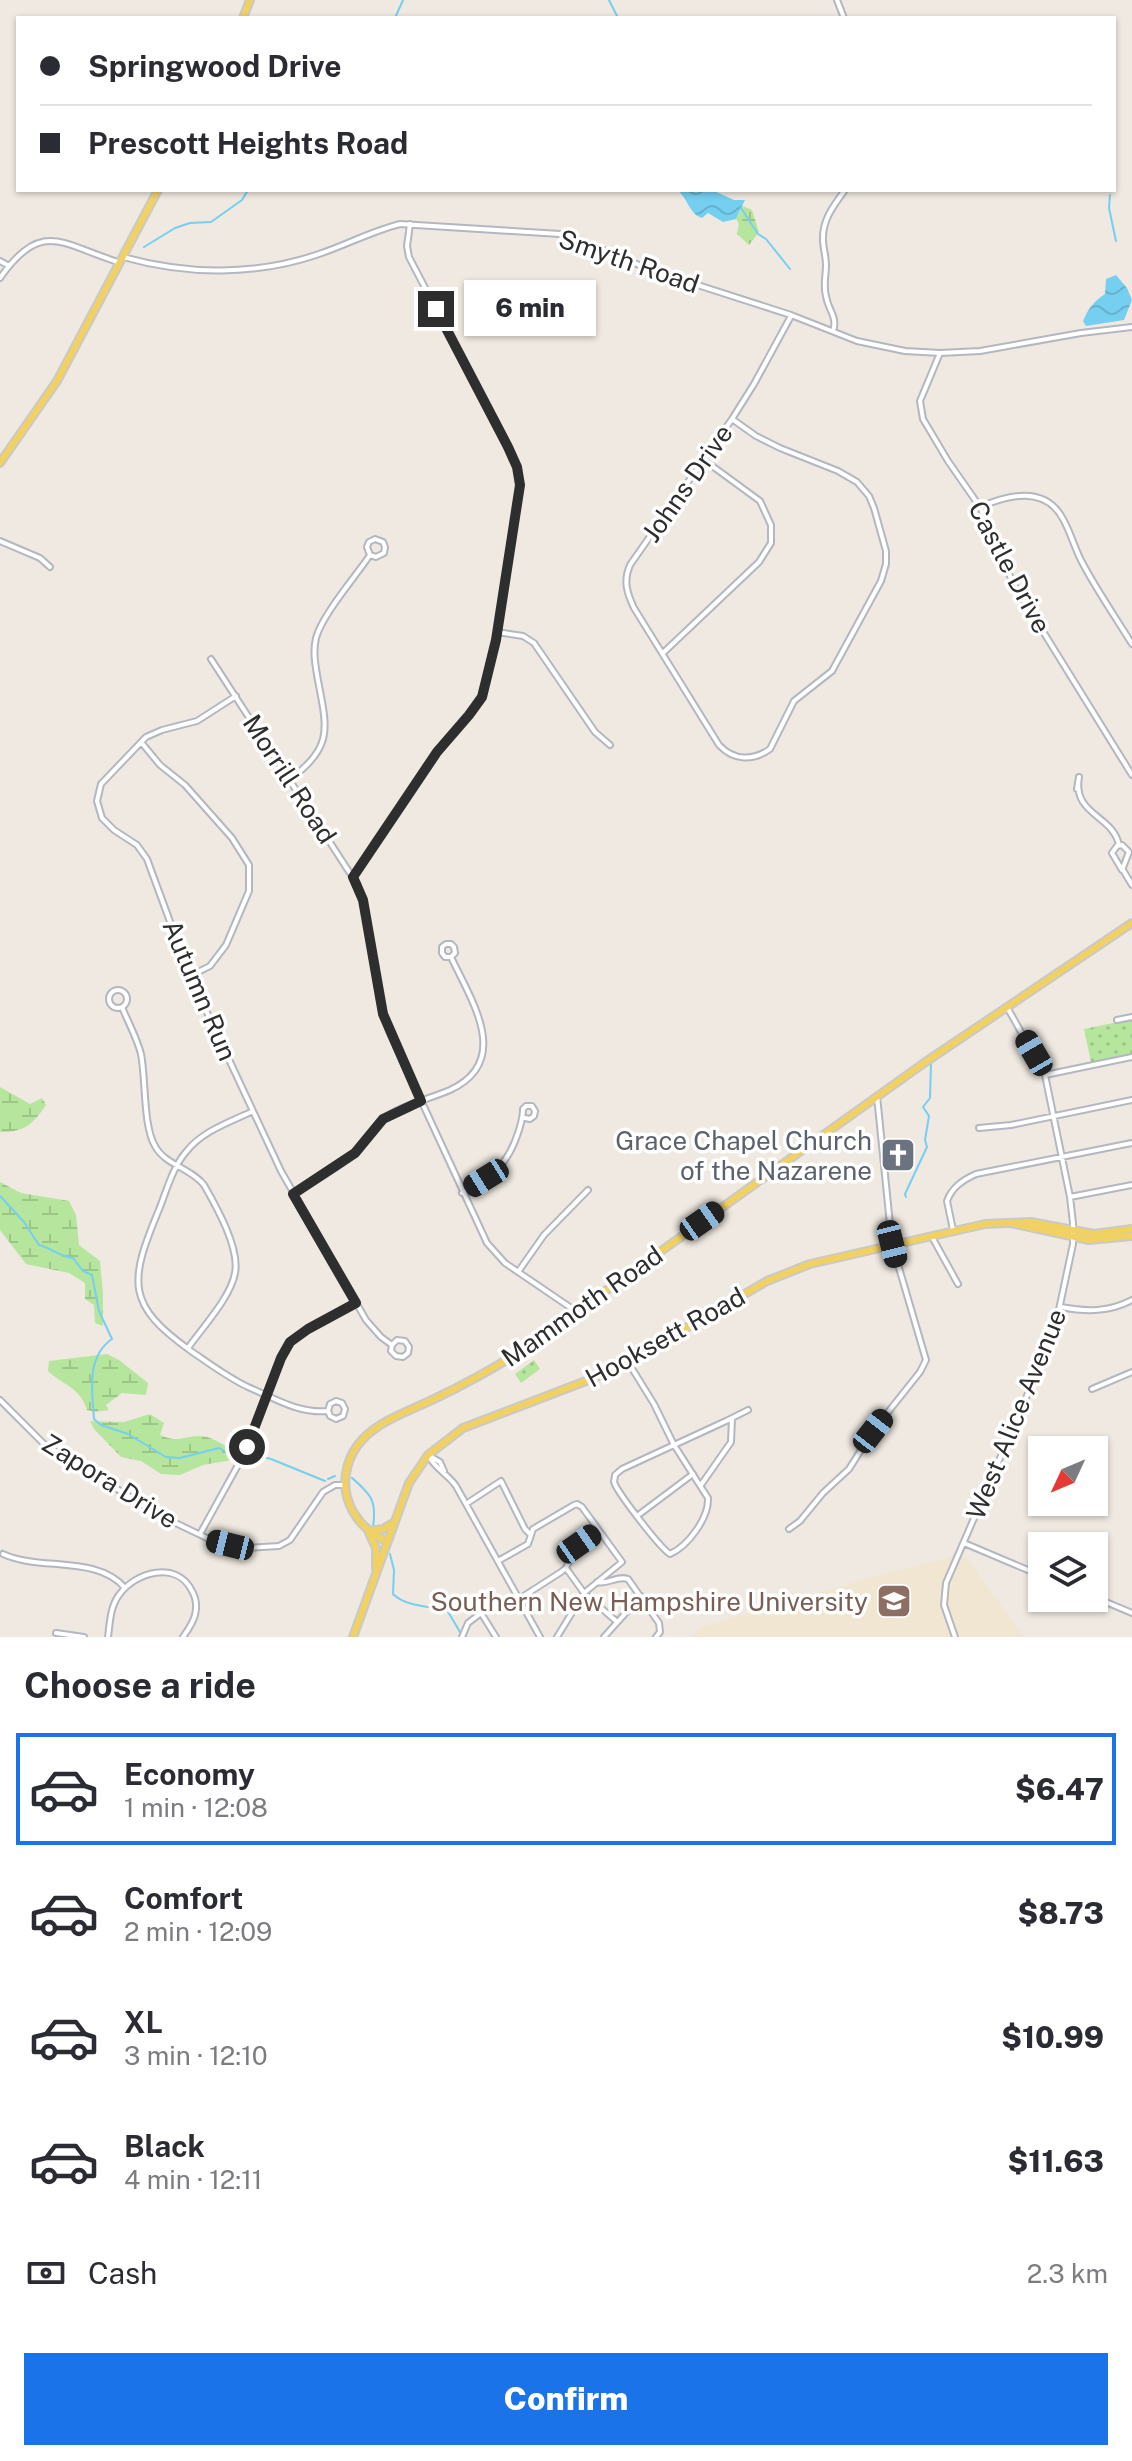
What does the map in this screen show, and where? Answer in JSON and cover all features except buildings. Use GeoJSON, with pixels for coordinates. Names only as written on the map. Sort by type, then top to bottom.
{"type":"FeatureCollection","features":[{"type":"Feature","properties":{"kind":"main road"},"geometry":{"type":"LineString","coordinates":[[0,463],[57,381],[157,192]]}},
{"type":"Feature","properties":{"kind":"main road","name":"Mammoth Road"},"geometry":{"type":"LineString","coordinates":[[346,1485],[352,1453],[372,1431],[505,1362],[877,1096],[1132,923]]}},
{"type":"Feature","properties":{"kind":"main road","name":"Hooksett Road"},"geometry":{"type":"LineString","coordinates":[[353,1637],[409,1483],[428,1455],[447,1438],[469,1425],[583,1383],[628,1362],[783,1273],[810,1264],[985,1224],[1011,1223],[1096,1240],[1132,1236]]}},
{"type":"Feature","properties":{"kind":"main road","name":"Hooksett Road"},"geometry":{"type":"LineString","coordinates":[[1074,1234],[1132,1229]]}},
{"type":"Feature","properties":{"kind":"main road"},"geometry":{"type":"LineString","coordinates":[[346,1485],[352,1509],[376,1548],[376,1571]]}},
{"type":"Feature","properties":{"kind":"main road"},"geometry":{"type":"LineString","coordinates":[[367,1530],[378,1531],[393,1523]]}},
{"type":"Feature","properties":{"kind":"main road"},"geometry":{"type":"LineString","coordinates":[[367,1530],[386,1541]]}},
{"type":"Feature","properties":{"kind":"street"},"geometry":{"type":"LineString","coordinates":[[833,331],[834,317],[825,291],[823,235],[827,215],[844,192]]}},
{"type":"Feature","properties":{"kind":"street","name":"Smyth Road"},"geometry":{"type":"LineString","coordinates":[[0,278],[16,257],[30,246],[56,240],[121,260],[178,268],[249,271],[302,260],[385,228],[410,224],[560,234],[651,270],[791,315],[874,346],[905,351],[980,351],[1132,327]]}},
{"type":"Feature","properties":{"kind":"street"},"geometry":{"type":"LineString","coordinates":[[353,877],[437,752],[477,704],[488,675],[497,632],[520,476],[488,407],[411,263],[407,251],[410,224]]}},
{"type":"Feature","properties":{"kind":"street"},"geometry":{"type":"LineString","coordinates":[[0,261],[9,266]]}},
{"type":"Feature","properties":{"kind":"street","name":"Johns Drive"},"geometry":{"type":"LineString","coordinates":[[732,419],[780,448],[850,477],[863,489],[874,508],[886,555],[884,573],[832,671],[794,701],[773,746],[763,754],[746,758],[725,751],[634,608],[628,596],[626,578],[630,565],[732,419],[791,315]]}},
{"type":"Feature","properties":{"kind":"street","name":"Castle Drive"},"geometry":{"type":"LineString","coordinates":[[940,353],[923,393],[921,410],[933,438],[980,507],[1013,583],[1132,775]]}},
{"type":"Feature","properties":{"kind":"street"},"geometry":{"type":"LineString","coordinates":[[663,653],[759,562],[771,543],[771,525],[760,501],[703,460]]}},
{"type":"Feature","properties":{"kind":"street"},"geometry":{"type":"LineString","coordinates":[[980,507],[1011,495],[1020,495],[1038,498],[1054,507],[1082,562],[1132,644]]}},
{"type":"Feature","properties":{"kind":"street"},"geometry":{"type":"LineString","coordinates":[[381,540],[384,553],[376,557],[370,555],[367,550],[369,542],[381,540]]}},
{"type":"Feature","properties":{"kind":"street"},"geometry":{"type":"LineString","coordinates":[[0,541],[40,558],[50,567]]}},
{"type":"Feature","properties":{"kind":"street"},"geometry":{"type":"LineString","coordinates":[[290,779],[316,756],[325,732],[315,657],[319,631],[370,555]]}},
{"type":"Feature","properties":{"kind":"street"},"geometry":{"type":"LineString","coordinates":[[497,632],[523,636],[534,643],[595,732],[610,745]]}},
{"type":"Feature","properties":{"kind":"street","name":"Morrill Road"},"geometry":{"type":"LineString","coordinates":[[211,659],[353,877],[363,900],[383,1014],[487,1243],[518,1272],[577,1312]]}},
{"type":"Feature","properties":{"kind":"street","name":"Autumn Run"},"geometry":{"type":"LineString","coordinates":[[236,696],[197,721],[154,733],[141,742],[101,784],[97,792],[98,810],[107,825],[143,851],[190,976],[293,1194],[371,1327],[392,1345],[396,1356],[408,1353],[409,1347],[405,1341],[397,1340],[392,1345]]}},
{"type":"Feature","properties":{"kind":"street"},"geometry":{"type":"LineString","coordinates":[[141,742],[232,838],[249,865],[249,891],[222,953],[210,966],[190,976]]}},
{"type":"Feature","properties":{"kind":"street"},"geometry":{"type":"LineString","coordinates":[[1077,789],[1087,809],[1117,838],[1119,845]]}},
{"type":"Feature","properties":{"kind":"street"},"geometry":{"type":"LineString","coordinates":[[1119,845],[1112,853],[1132,885]]}},
{"type":"Feature","properties":{"kind":"street"},"geometry":{"type":"LineString","coordinates":[[1119,845],[1129,852],[1122,870]]}},
{"type":"Feature","properties":{"kind":"street"},"geometry":{"type":"LineString","coordinates":[[293,1194],[355,1153],[383,1119],[450,1090],[466,1081],[477,1068],[485,1043],[482,1026],[451,957]]}},
{"type":"Feature","properties":{"kind":"street"},"geometry":{"type":"LineString","coordinates":[[119,990],[126,995],[127,1002],[122,1007],[114,1008],[110,1004],[108,999],[113,991],[119,990]]}},
{"type":"Feature","properties":{"kind":"street"},"geometry":{"type":"LineString","coordinates":[[122,1007],[141,1055],[153,1142],[160,1153],[197,1177],[207,1190],[232,1244],[236,1262],[229,1289],[188,1348]]}},
{"type":"Feature","properties":{"kind":"street","name":"West Alice Avenue"},"geometry":{"type":"LineString","coordinates":[[955,1637],[945,1611],[944,1592],[1047,1350],[1061,1307],[1074,1234],[1070,1197],[1045,1075],[1007,1007]]}},
{"type":"Feature","properties":{"kind":"street"},"geometry":{"type":"LineString","coordinates":[[1117,1020],[1132,1017]]}},
{"type":"Feature","properties":{"kind":"street"},"geometry":{"type":"LineString","coordinates":[[1045,1075],[1132,1057]]}},
{"type":"Feature","properties":{"kind":"street"},"geometry":{"type":"LineString","coordinates":[[789,1529],[849,1469],[873,1431],[925,1364],[926,1355],[892,1244],[877,1096]]}},
{"type":"Feature","properties":{"kind":"street"},"geometry":{"type":"LineString","coordinates":[[979,1128],[1011,1125],[1132,1100]]}},
{"type":"Feature","properties":{"kind":"street"},"geometry":{"type":"LineString","coordinates":[[253,1111],[203,1136],[186,1151],[143,1248],[138,1283],[153,1320],[169,1336],[228,1377],[305,1411],[328,1411]]}},
{"type":"Feature","properties":{"kind":"street"},"geometry":{"type":"LineString","coordinates":[[462,1193],[503,1165],[525,1118]]}},
{"type":"Feature","properties":{"kind":"street"},"geometry":{"type":"LineString","coordinates":[[953,1230],[947,1201],[958,1183],[976,1174],[1132,1143]]}},
{"type":"Feature","properties":{"kind":"street"},"geometry":{"type":"LineString","coordinates":[[1070,1197],[1132,1185]]}},
{"type":"Feature","properties":{"kind":"street"},"geometry":{"type":"LineString","coordinates":[[518,1272],[544,1235],[588,1190]]}},
{"type":"Feature","properties":{"kind":"street"},"geometry":{"type":"LineString","coordinates":[[931,1235],[958,1284]]}},
{"type":"Feature","properties":{"kind":"street"},"geometry":{"type":"LineString","coordinates":[[1061,1307],[1100,1311],[1132,1300]]}},
{"type":"Feature","properties":{"kind":"street"},"geometry":{"type":"LineString","coordinates":[[199,1535],[243,1456],[290,1342],[356,1303]]}},
{"type":"Feature","properties":{"kind":"street"},"geometry":{"type":"LineString","coordinates":[[628,1362],[674,1445],[707,1494],[709,1507],[690,1537],[670,1554],[662,1549],[637,1516],[615,1484],[615,1475],[622,1469],[674,1445],[732,1419],[748,1410]]}},
{"type":"Feature","properties":{"kind":"street"},"geometry":{"type":"LineString","coordinates":[[1092,1389],[1132,1372]]}},
{"type":"Feature","properties":{"kind":"street","name":"Zapora Drive"},"geometry":{"type":"LineString","coordinates":[[0,1400],[44,1444],[161,1516],[199,1535],[248,1548],[279,1546],[290,1540],[323,1492],[335,1485],[346,1485]]}},
{"type":"Feature","properties":{"kind":"street"},"geometry":{"type":"LineString","coordinates":[[336,1401],[342,1403],[345,1409],[343,1416],[336,1419],[328,1411],[330,1404],[336,1401]]}},
{"type":"Feature","properties":{"kind":"street"},"geometry":{"type":"LineString","coordinates":[[701,1485],[731,1442],[732,1419]]}},
{"type":"Feature","properties":{"kind":"street"},"geometry":{"type":"LineString","coordinates":[[428,1455],[456,1486],[540,1637]]}},
{"type":"Feature","properties":{"kind":"street"},"geometry":{"type":"LineString","coordinates":[[637,1516],[693,1474]]}},
{"type":"Feature","properties":{"kind":"street"},"geometry":{"type":"LineString","coordinates":[[466,1504],[501,1481],[530,1534]]}},
{"type":"Feature","properties":{"kind":"street"},"geometry":{"type":"LineString","coordinates":[[498,1561],[528,1544],[530,1534],[541,1523],[577,1504],[599,1531],[622,1562],[584,1593],[557,1637]]}},
{"type":"Feature","properties":{"kind":"street"},"geometry":{"type":"LineString","coordinates":[[519,1599],[566,1568],[576,1547],[599,1531]]}},
{"type":"Feature","properties":{"kind":"street"},"geometry":{"type":"LineString","coordinates":[[964,1543],[1028,1570]]}},
{"type":"Feature","properties":{"kind":"street"},"geometry":{"type":"LineString","coordinates":[[3,1554],[19,1561],[94,1569],[118,1580],[125,1588]]}},
{"type":"Feature","properties":{"kind":"street"},"geometry":{"type":"LineString","coordinates":[[566,1568],[584,1593],[614,1619]]}},
{"type":"Feature","properties":{"kind":"street"},"geometry":{"type":"LineString","coordinates":[[108,1637],[113,1605],[125,1588],[150,1573],[167,1571],[189,1585],[196,1606],[192,1623],[183,1637]]}},
{"type":"Feature","properties":{"kind":"street"},"geometry":{"type":"LineString","coordinates":[[597,1582],[628,1579],[659,1623],[660,1632],[656,1637]]}},
{"type":"Feature","properties":{"kind":"street"},"geometry":{"type":"LineString","coordinates":[[604,1637],[614,1619],[641,1596]]}},
{"type":"Feature","properties":{"kind":"street"},"geometry":{"type":"LineString","coordinates":[[1108,1603],[1132,1613]]}},
{"type":"Feature","properties":{"kind":"street"},"geometry":{"type":"LineString","coordinates":[[462,1637],[468,1623],[481,1613],[496,1637]]}},
{"type":"Feature","properties":{"kind":"street"},"geometry":{"type":"LineString","coordinates":[[56,1633],[84,1637]]}},
{"type":"Feature","properties":{"kind":"shaded area","name":"Southern New Hampshire University"},"geometry":{"type":"Polygon","coordinates":[[[964,1554],[1024,1637],[691,1637],[702,1627],[876,1576],[964,1554]]]}},
{"type":"Feature","properties":{"kind":"green space"},"geometry":{"type":"Polygon","coordinates":[[[743,206],[752,210],[759,232],[749,245],[737,234],[739,224],[736,219],[743,206]]]}},
{"type":"Feature","properties":{"kind":"green space"},"geometry":{"type":"Polygon","coordinates":[[[1132,1019],[1132,1054],[1091,1062],[1084,1029],[1132,1019]]]}},
{"type":"Feature","properties":{"kind":"green space"},"geometry":{"type":"Polygon","coordinates":[[[0,1087],[30,1104],[42,1098],[46,1105],[27,1126],[16,1131],[0,1132],[0,1087]]]}},
{"type":"Feature","properties":{"kind":"green space"},"geometry":{"type":"Polygon","coordinates":[[[0,1182],[21,1193],[69,1201],[76,1215],[79,1245],[100,1261],[103,1326],[95,1323],[94,1305],[85,1299],[85,1283],[69,1273],[26,1264],[0,1230],[0,1182]]]}},
{"type":"Feature","properties":{"kind":"green space"},"geometry":{"type":"Polygon","coordinates":[[[107,1354],[148,1383],[146,1395],[122,1393],[106,1405],[109,1410],[95,1412],[87,1410],[76,1392],[48,1371],[49,1361],[107,1354]]]}},
{"type":"Feature","properties":{"kind":"green space"},"geometry":{"type":"Polygon","coordinates":[[[534,1360],[540,1369],[521,1383],[515,1374],[534,1360]]]}},
{"type":"Feature","properties":{"kind":"green space"},"geometry":{"type":"Polygon","coordinates":[[[150,1414],[164,1423],[160,1435],[176,1439],[203,1436],[212,1439],[234,1451],[232,1460],[203,1465],[180,1475],[161,1474],[141,1461],[121,1457],[90,1421],[124,1422],[150,1414]]]}},
{"type":"Feature","properties":{"kind":"water"},"geometry":{"type":"Polygon","coordinates":[[[679,192],[716,192],[734,200],[745,200],[736,219],[723,222],[708,213],[702,218],[698,216],[679,192]]]}},
{"type":"Feature","properties":{"kind":"water"},"geometry":{"type":"Polygon","coordinates":[[[1116,275],[1132,300],[1124,320],[1086,326],[1083,321],[1087,313],[1105,294],[1106,279],[1116,275]]]}},
{"type":"Feature","properties":{"kind":"waterway"},"geometry":{"type":"LineString","coordinates":[[396,16],[403,0]]}},
{"type":"Feature","properties":{"kind":"waterway"},"geometry":{"type":"LineString","coordinates":[[609,0],[617,16]]}},
{"type":"Feature","properties":{"kind":"waterway"},"geometry":{"type":"LineString","coordinates":[[144,247],[175,228],[190,223],[211,222],[242,200],[247,192]]}},
{"type":"Feature","properties":{"kind":"waterway"},"geometry":{"type":"LineString","coordinates":[[1110,195],[1109,208],[1116,241]]}},
{"type":"Feature","properties":{"kind":"waterway"},"geometry":{"type":"LineString","coordinates":[[741,208],[758,234],[766,239],[790,269]]}},
{"type":"Feature","properties":{"kind":"waterway"},"geometry":{"type":"LineString","coordinates":[[906,1197],[927,1147],[925,1140],[929,1116],[923,1107],[930,1098],[931,1063]]}},
{"type":"Feature","properties":{"kind":"waterway"},"geometry":{"type":"LineString","coordinates":[[0,1196],[24,1222],[39,1245],[73,1258],[83,1271],[92,1275],[99,1311],[112,1339],[104,1346],[94,1365],[94,1419],[101,1425],[128,1434],[166,1457],[180,1458],[219,1448],[233,1453]]}},
{"type":"Feature","properties":{"kind":"waterway"},"geometry":{"type":"LineString","coordinates":[[255,1455],[325,1481]]}},
{"type":"Feature","properties":{"kind":"waterway"},"geometry":{"type":"LineString","coordinates":[[328,1479],[335,1476]]}},
{"type":"Feature","properties":{"kind":"waterway"},"geometry":{"type":"LineString","coordinates":[[352,1478],[371,1499],[373,1527]]}},
{"type":"Feature","properties":{"kind":"waterway"},"geometry":{"type":"LineString","coordinates":[[390,1554],[394,1570],[393,1594],[411,1604],[447,1610],[460,1632]]}},
{"type":"Feature","properties":{"kind":"place","name":"Grace Chapel Church of the Nazarene"},"geometry":{"type":"Point","coordinates":[898,1155]}},
{"type":"Feature","properties":{"kind":"place","name":"Southern New Hampshire University"},"geometry":{"type":"Point","coordinates":[894,1601]}},
{"type":"Feature","properties":{"kind":"route"},"geometry":{"type":"LineString","coordinates":[[247,1447],[290,1342],[356,1303],[293,1194],[355,1153],[383,1119],[421,1101],[383,1014],[363,900],[353,877],[437,752],[482,697],[496,640],[520,485],[520,476],[508,447],[436,309]]}}]}
